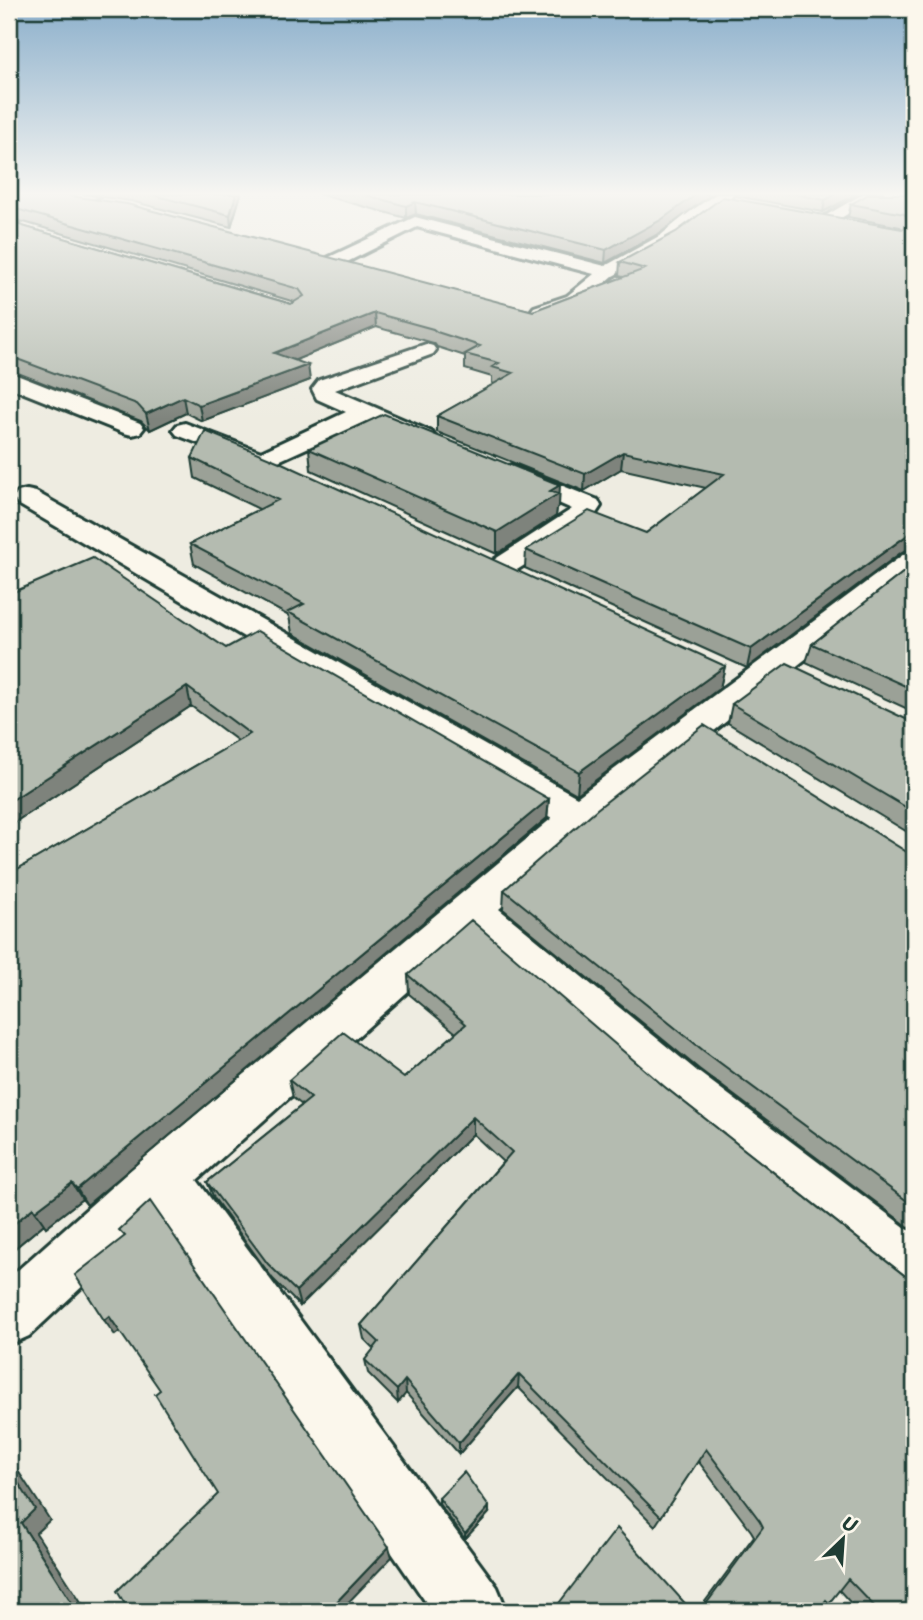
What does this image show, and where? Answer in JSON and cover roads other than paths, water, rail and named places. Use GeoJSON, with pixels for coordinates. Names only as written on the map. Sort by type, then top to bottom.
{"type":"FeatureCollection","features":[{"type":"Feature","properties":{"kind":"street"},"geometry":{"type":"LineString","coordinates":[[598,270],[607,272]]}},
{"type":"Feature","properties":{"kind":"street"},"geometry":{"type":"LineString","coordinates":[[520,310],[533,313],[560,306],[590,289],[611,270]]}},
{"type":"Feature","properties":{"kind":"street"},"geometry":{"type":"LineString","coordinates":[[426,350],[327,385],[323,389],[325,394],[363,413],[451,448]]}},
{"type":"Feature","properties":{"kind":"street"},"geometry":{"type":"LineString","coordinates":[[9,379],[132,428]]}},
{"type":"Feature","properties":{"kind":"street"},"geometry":{"type":"LineString","coordinates":[[263,460],[363,413]]}},
{"type":"Feature","properties":{"kind":"street"},"geometry":{"type":"LineString","coordinates":[[185,429],[296,476]]}},
{"type":"Feature","properties":{"kind":"street"},"geometry":{"type":"LineString","coordinates":[[488,463],[588,506],[579,518],[499,569]]}},
{"type":"Feature","properties":{"kind":"street"},"geometry":{"type":"LineString","coordinates":[[27,498],[579,816]]}},
{"type":"Feature","properties":{"kind":"street"},"geometry":{"type":"LineString","coordinates":[[9,1316],[163,1176],[579,816],[712,733],[764,675],[914,560]]}},
{"type":"Feature","properties":{"kind":"street"},"geometry":{"type":"LineString","coordinates":[[471,910],[680,1087],[914,1268]]}},
{"type":"Feature","properties":{"kind":"street"},"geometry":{"type":"LineString","coordinates":[[163,1176],[473,1611]]}}]}
